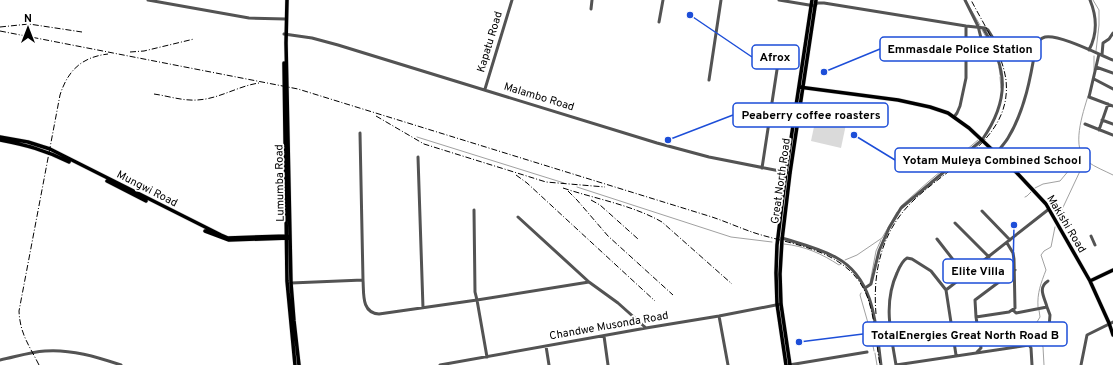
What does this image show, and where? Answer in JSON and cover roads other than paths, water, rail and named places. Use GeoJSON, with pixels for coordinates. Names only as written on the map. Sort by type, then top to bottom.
{"type":"FeatureCollection","features":[{"type":"Feature","properties":{"kind":"main road","name":"Lumumba Road"},"geometry":{"type":"LineString","coordinates":[[285,0],[289,237],[291,283],[299,365]]}},
{"type":"Feature","properties":{"kind":"main road","name":"Great North Road"},"geometry":{"type":"LineString","coordinates":[[789,365],[779,304],[776,273],[778,239],[813,5],[812,0]]}},
{"type":"Feature","properties":{"kind":"main road","name":"Great North Road"},"geometry":{"type":"LineString","coordinates":[[813,5],[816,0]]}},
{"type":"Feature","properties":{"kind":"main road","name":"Makishi Road"},"geometry":{"type":"LineString","coordinates":[[801,87],[909,102],[937,109],[954,117],[969,128],[997,153],[1041,198],[1049,209],[1090,281],[1111,323],[1113,335]]}},
{"type":"Feature","properties":{"kind":"main road","name":"Mungwi Road"},"geometry":{"type":"LineString","coordinates":[[0,137],[28,142],[50,149],[220,236],[228,238],[289,237]]}},
{"type":"Feature","properties":{"kind":"main road","name":"Mungwi Road"},"geometry":{"type":"LineString","coordinates":[[0,140],[27,145],[49,152],[220,238],[228,240],[289,237]]}},
{"type":"Feature","properties":{"kind":"main road","name":"Great North Road"},"geometry":{"type":"LineString","coordinates":[[779,304],[782,238],[788,173]]}},
{"type":"Feature","properties":{"kind":"main road","name":"Lumumba Road"},"geometry":{"type":"LineString","coordinates":[[289,237],[288,307],[294,365]]}},
{"type":"Feature","properties":{"kind":"main road"},"geometry":{"type":"LineString","coordinates":[[1090,281],[1113,270]]}},
{"type":"Feature","properties":{"kind":"street"},"geometry":{"type":"LineString","coordinates":[[148,0],[249,18],[285,19]]}},
{"type":"Feature","properties":{"kind":"street","name":"Kapatu Road"},"geometry":{"type":"LineString","coordinates":[[485,89],[512,0]]}},
{"type":"Feature","properties":{"kind":"street"},"geometry":{"type":"LineString","coordinates":[[591,9],[592,0]]}},
{"type":"Feature","properties":{"kind":"street"},"geometry":{"type":"LineString","coordinates":[[659,22],[663,0]]}},
{"type":"Feature","properties":{"kind":"street"},"geometry":{"type":"LineString","coordinates":[[709,80],[721,0]]}},
{"type":"Feature","properties":{"kind":"street"},"geometry":{"type":"LineString","coordinates":[[779,0],[813,5],[824,3],[983,28],[988,30],[993,35],[1000,53]]}},
{"type":"Feature","properties":{"kind":"street"},"geometry":{"type":"LineString","coordinates":[[965,0],[981,38]]}},
{"type":"Feature","properties":{"kind":"street"},"geometry":{"type":"LineString","coordinates":[[1089,50],[1093,43],[1096,19],[1090,0]]}},
{"type":"Feature","properties":{"kind":"street"},"geometry":{"type":"LineString","coordinates":[[954,117],[960,106],[966,78],[966,26]]}},
{"type":"Feature","properties":{"kind":"street"},"geometry":{"type":"LineString","coordinates":[[865,288],[871,284],[879,251],[889,228],[901,208],[982,140],[997,115],[1002,94],[1002,80],[998,59],[983,28]]}},
{"type":"Feature","properties":{"kind":"street"},"geometry":{"type":"LineString","coordinates":[[1113,33],[1109,39],[1103,43],[1089,96],[1113,106]]}},
{"type":"Feature","properties":{"kind":"street","name":"Malambo Road"},"geometry":{"type":"LineString","coordinates":[[285,34],[305,36],[331,43],[709,158],[788,173]]}},
{"type":"Feature","properties":{"kind":"street"},"geometry":{"type":"LineString","coordinates":[[997,153],[1008,138],[1018,116],[1028,87],[1036,45],[1043,37],[1058,37],[1113,60]]}},
{"type":"Feature","properties":{"kind":"street"},"geometry":{"type":"LineString","coordinates":[[762,168],[780,50]]}},
{"type":"Feature","properties":{"kind":"street"},"geometry":{"type":"LineString","coordinates":[[1096,67],[1113,73]]}},
{"type":"Feature","properties":{"kind":"street"},"geometry":{"type":"LineString","coordinates":[[1094,80],[1113,89]]}},
{"type":"Feature","properties":{"kind":"street"},"geometry":{"type":"LineString","coordinates":[[1099,130],[1108,104]]}},
{"type":"Feature","properties":{"kind":"street"},"geometry":{"type":"LineString","coordinates":[[1102,120],[1113,124]]}},
{"type":"Feature","properties":{"kind":"street"},"geometry":{"type":"LineString","coordinates":[[1085,124],[1113,135]]}},
{"type":"Feature","properties":{"kind":"street"},"geometry":{"type":"LineString","coordinates":[[360,133],[364,302],[367,309],[371,312],[379,314],[423,308],[589,282]]}},
{"type":"Feature","properties":{"kind":"street"},"geometry":{"type":"LineString","coordinates":[[418,157],[423,308]]}},
{"type":"Feature","properties":{"kind":"street"},"geometry":{"type":"LineString","coordinates":[[946,290],[1049,209]]}},
{"type":"Feature","properties":{"kind":"street"},"geometry":{"type":"LineString","coordinates":[[474,210],[474,285],[487,357]]}},
{"type":"Feature","properties":{"kind":"street"},"geometry":{"type":"LineString","coordinates":[[982,211],[1008,241],[1013,253],[1016,304],[1013,310]]}},
{"type":"Feature","properties":{"kind":"street"},"geometry":{"type":"LineString","coordinates":[[518,217],[589,282],[618,303],[646,328]]}},
{"type":"Feature","properties":{"kind":"street"},"geometry":{"type":"LineString","coordinates":[[955,223],[989,257]]}},
{"type":"Feature","properties":{"kind":"street"},"geometry":{"type":"LineString","coordinates":[[1091,236],[1095,245]]}},
{"type":"Feature","properties":{"kind":"street"},"geometry":{"type":"LineString","coordinates":[[782,238],[838,258],[859,278],[872,303],[881,365]]}},
{"type":"Feature","properties":{"kind":"street"},"geometry":{"type":"LineString","coordinates":[[936,239],[965,275]]}},
{"type":"Feature","properties":{"kind":"street"},"geometry":{"type":"LineString","coordinates":[[956,355],[946,290],[931,271],[912,259],[907,258],[903,261],[898,270],[889,297],[889,318],[896,365],[1029,345],[1031,348],[1032,365]]}},
{"type":"Feature","properties":{"kind":"street"},"geometry":{"type":"LineString","coordinates":[[977,352],[980,350],[981,346],[974,303],[976,299],[1015,270]]}},
{"type":"Feature","properties":{"kind":"street"},"geometry":{"type":"LineString","coordinates":[[291,283],[363,280]]}},
{"type":"Feature","properties":{"kind":"street"},"geometry":{"type":"LineString","coordinates":[[1048,281],[1043,285],[1042,290],[1050,315],[1048,340]]}},
{"type":"Feature","properties":{"kind":"street","name":"Chandwe Musonda Road"},"geometry":{"type":"LineString","coordinates":[[440,365],[779,304]]}},
{"type":"Feature","properties":{"kind":"street"},"geometry":{"type":"LineString","coordinates":[[976,317],[1013,310],[1016,312],[1047,307]]}},
{"type":"Feature","properties":{"kind":"street"},"geometry":{"type":"LineString","coordinates":[[719,316],[728,365]]}},
{"type":"Feature","properties":{"kind":"street"},"geometry":{"type":"LineString","coordinates":[[1081,365],[1087,335],[1111,323]]}},
{"type":"Feature","properties":{"kind":"street"},"geometry":{"type":"LineString","coordinates":[[604,336],[608,365]]}},
{"type":"Feature","properties":{"kind":"street"},"geometry":{"type":"LineString","coordinates":[[546,346],[549,365]]}},
{"type":"Feature","properties":{"kind":"street"},"geometry":{"type":"LineString","coordinates":[[0,360],[32,353],[59,351],[90,356],[121,365]]}},
{"type":"Feature","properties":{"kind":"street"},"geometry":{"type":"LineString","coordinates":[[789,365],[867,352]]}},
{"type":"Feature","properties":{"kind":"street"},"geometry":{"type":"LineString","coordinates":[[924,360],[925,365]]}},
{"type":"Feature","properties":{"kind":"waterway"},"geometry":{"type":"LineString","coordinates":[[1093,0],[1099,10],[1096,51]]}},
{"type":"Feature","properties":{"kind":"waterway"},"geometry":{"type":"LineString","coordinates":[[970,8],[980,25]]}},
{"type":"Feature","properties":{"kind":"waterway"},"geometry":{"type":"LineString","coordinates":[[982,30],[989,42]]}},
{"type":"Feature","properties":{"kind":"waterway"},"geometry":{"type":"LineString","coordinates":[[1094,56],[1094,70]]}},
{"type":"Feature","properties":{"kind":"waterway"},"geometry":{"type":"LineString","coordinates":[[999,67],[1000,75]]}},
{"type":"Feature","properties":{"kind":"waterway"},"geometry":{"type":"LineString","coordinates":[[1000,77],[1001,88]]}},
{"type":"Feature","properties":{"kind":"waterway"},"geometry":{"type":"LineString","coordinates":[[1088,96],[1079,130],[1080,149],[1088,162],[1113,175]]}},
{"type":"Feature","properties":{"kind":"waterway"},"geometry":{"type":"LineString","coordinates":[[417,137],[564,183]]}},
{"type":"Feature","properties":{"kind":"waterway"},"geometry":{"type":"LineString","coordinates":[[901,206],[978,140]]}},
{"type":"Feature","properties":{"kind":"waterway"},"geometry":{"type":"LineString","coordinates":[[1058,218],[1081,169],[1080,152]]}},
{"type":"Feature","properties":{"kind":"waterway"},"geometry":{"type":"LineString","coordinates":[[1035,188],[1043,184],[1060,181],[1080,160]]}},
{"type":"Feature","properties":{"kind":"waterway"},"geometry":{"type":"LineString","coordinates":[[577,187],[731,237],[772,242]]}},
{"type":"Feature","properties":{"kind":"waterway"},"geometry":{"type":"LineString","coordinates":[[1025,197],[1031,192]]}},
{"type":"Feature","properties":{"kind":"waterway"},"geometry":{"type":"LineString","coordinates":[[845,260],[857,255],[882,238],[897,212]]}},
{"type":"Feature","properties":{"kind":"waterway"},"geometry":{"type":"LineString","coordinates":[[1038,307],[1039,293],[1046,270],[1041,255],[1044,251],[1051,247],[1055,227]]}},
{"type":"Feature","properties":{"kind":"waterway"},"geometry":{"type":"LineString","coordinates":[[870,283],[876,251],[881,240]]}},
{"type":"Feature","properties":{"kind":"waterway"},"geometry":{"type":"LineString","coordinates":[[784,244],[806,249],[820,254],[839,265],[841,264]]}},
{"type":"Feature","properties":{"kind":"waterway"},"geometry":{"type":"LineString","coordinates":[[861,293],[860,295],[870,330],[874,351]]}},
{"type":"Feature","properties":{"kind":"waterway"},"geometry":{"type":"LineString","coordinates":[[1039,310],[1040,317],[1029,335],[1033,342],[1042,345],[1044,365]]}},
{"type":"Feature","properties":{"kind":"waterway"},"geometry":{"type":"LineString","coordinates":[[875,353],[877,365]]}},
{"type":"Feature","properties":{"kind":"railway"},"geometry":{"type":"LineString","coordinates":[[876,314],[875,301],[879,261],[894,224],[902,213],[917,198],[969,155],[985,139],[997,122],[1005,103],[1006,80],[1001,59],[971,0]]}},
{"type":"Feature","properties":{"kind":"railway"},"geometry":{"type":"LineString","coordinates":[[0,27],[29,24],[82,32]]}},
{"type":"Feature","properties":{"kind":"railway"},"geometry":{"type":"LineString","coordinates":[[0,31],[298,89],[712,217],[758,234],[821,253],[848,269],[859,281],[867,296],[874,321],[880,365]]}},
{"type":"Feature","properties":{"kind":"railway"},"geometry":{"type":"LineString","coordinates":[[130,52],[144,51],[194,39]]}},
{"type":"Feature","properties":{"kind":"railway"},"geometry":{"type":"LineString","coordinates":[[39,365],[23,333],[19,311],[60,95],[67,78],[77,66],[91,58],[108,54]]}},
{"type":"Feature","properties":{"kind":"railway"},"geometry":{"type":"LineString","coordinates":[[154,94],[181,99],[197,100],[213,97],[259,83]]}},
{"type":"Feature","properties":{"kind":"railway"},"geometry":{"type":"LineString","coordinates":[[376,116],[424,144],[546,182],[605,187]]}},
{"type":"Feature","properties":{"kind":"railway"},"geometry":{"type":"LineString","coordinates":[[516,175],[527,183],[655,301]]}},
{"type":"Feature","properties":{"kind":"railway"},"geometry":{"type":"LineString","coordinates":[[563,188],[639,211],[662,222],[732,284]]}},
{"type":"Feature","properties":{"kind":"railway"},"geometry":{"type":"LineString","coordinates":[[568,191],[608,236],[673,295]]}},
{"type":"Feature","properties":{"kind":"railway"},"geometry":{"type":"LineString","coordinates":[[591,200],[600,205],[638,239]]}},
{"type":"Feature","properties":{"kind":"place","name":"Afrox"},"geometry":{"type":"Point","coordinates":[690,15]}},
{"type":"Feature","properties":{"kind":"place","name":"Emmasdale Police Station"},"geometry":{"type":"Point","coordinates":[824,72]}},
{"type":"Feature","properties":{"kind":"place","name":"Yotam Muleya Combined School"},"geometry":{"type":"Point","coordinates":[854,135]}},
{"type":"Feature","properties":{"kind":"place","name":"Peaberry coffee roasters"},"geometry":{"type":"Point","coordinates":[668,140]}},
{"type":"Feature","properties":{"kind":"place","name":"Elite Villa"},"geometry":{"type":"Point","coordinates":[1014,225]}},
{"type":"Feature","properties":{"kind":"place","name":"TotalEnergies Great North Road B"},"geometry":{"type":"Point","coordinates":[799,342]}}]}
